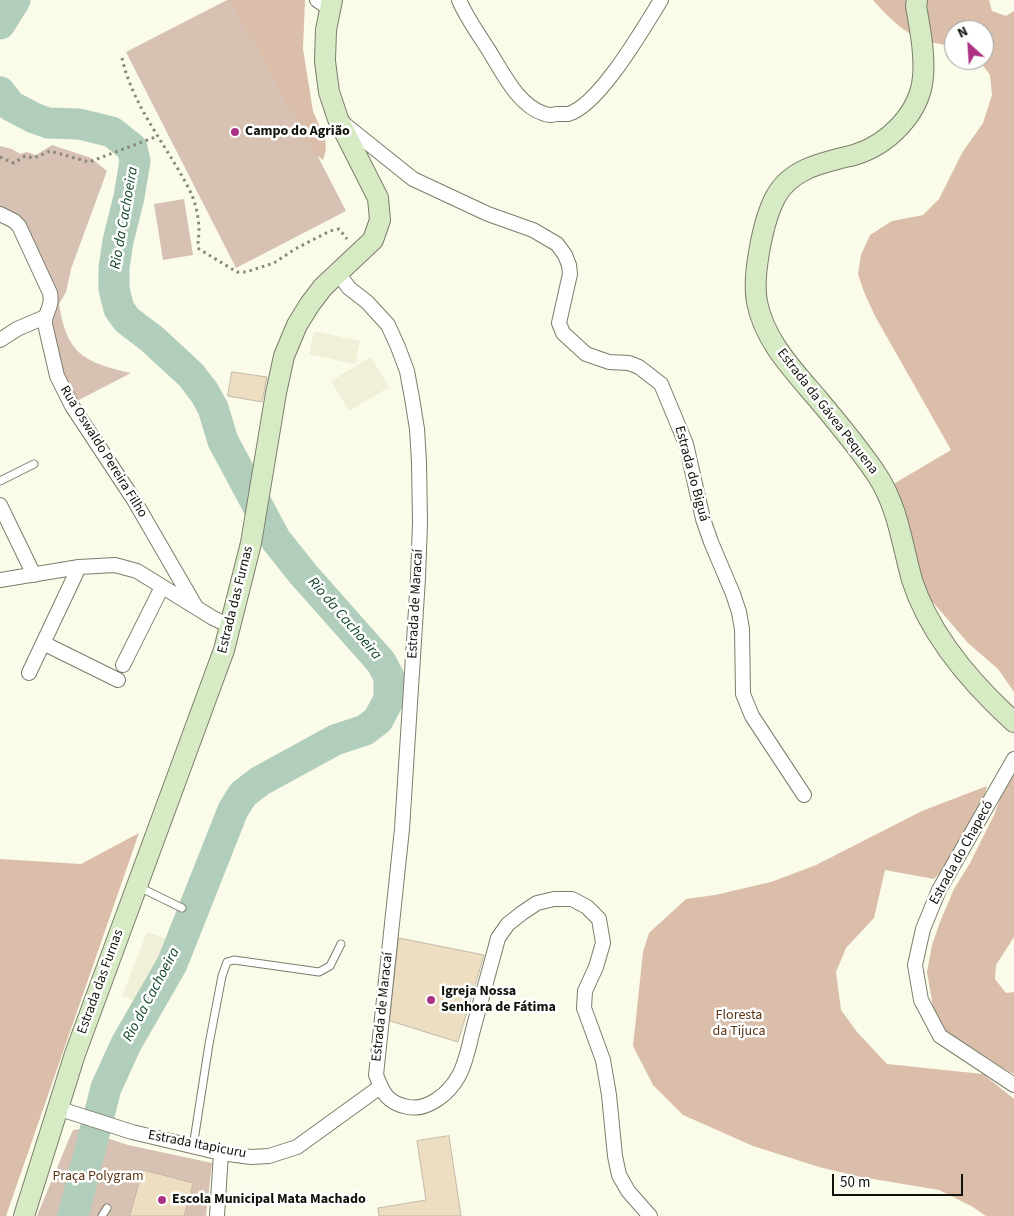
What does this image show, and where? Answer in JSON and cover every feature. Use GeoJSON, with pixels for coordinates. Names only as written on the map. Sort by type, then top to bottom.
{"type":"FeatureCollection","features":[{"type":"Feature","properties":{"kind":"main road","name":"Estrada da Gávea Pequena"},"geometry":{"type":"LineString","coordinates":[[917,0],[916,6],[924,60],[923,79],[914,104],[898,130],[879,144],[857,154],[816,164],[790,179],[775,196],[758,260],[755,279],[757,302],[775,346],[855,444],[888,494],[898,523],[913,580],[932,627],[986,697],[1014,722]]}},
{"type":"Feature","properties":{"kind":"main road","name":"Estrada das Furnas"},"geometry":{"type":"LineString","coordinates":[[24,1216],[75,1054],[224,650],[251,543],[284,356],[297,325],[310,304],[323,287],[373,240],[380,220],[381,213],[378,198],[338,119],[329,92],[326,77],[326,3]]}},
{"type":"Feature","properties":{"kind":"street"},"geometry":{"type":"LineString","coordinates":[[460,0],[504,76],[516,93],[530,106],[546,115],[568,114],[592,97],[612,75],[628,53],[661,0]]}},
{"type":"Feature","properties":{"kind":"street","name":"Estrada do Biguá"},"geometry":{"type":"LineString","coordinates":[[338,119],[413,179],[488,214],[533,230],[557,244],[570,265],[567,291],[559,323],[563,333],[586,354],[609,362],[630,363],[639,367],[660,384],[686,444],[703,520],[734,594],[739,612],[742,629],[744,694],[752,716],[804,795]]}},
{"type":"Feature","properties":{"kind":"street","name":"Rua Oswaldo Pereira Filho"},"geometry":{"type":"LineString","coordinates":[[0,214],[14,221],[19,226],[50,293],[52,303],[45,317],[57,376],[72,406],[134,500],[196,607]]}},
{"type":"Feature","properties":{"kind":"street","name":"Estrada de Maracaí"},"geometry":{"type":"LineString","coordinates":[[338,273],[349,288],[367,302],[388,325],[398,347],[412,398],[417,429],[419,462],[420,523],[418,578],[402,829],[376,1074],[380,1087]]}},
{"type":"Feature","properties":{"kind":"street"},"geometry":{"type":"LineString","coordinates":[[0,340],[17,329],[45,317]]}},
{"type":"Feature","properties":{"kind":"street"},"geometry":{"type":"LineString","coordinates":[[0,505],[34,575]]}},
{"type":"Feature","properties":{"kind":"street"},"geometry":{"type":"LineString","coordinates":[[0,580],[79,567],[115,565],[137,572],[213,618],[230,626]]}},
{"type":"Feature","properties":{"kind":"street"},"geometry":{"type":"LineString","coordinates":[[30,673],[79,567]]}},
{"type":"Feature","properties":{"kind":"street"},"geometry":{"type":"LineString","coordinates":[[123,665],[162,586]]}},
{"type":"Feature","properties":{"kind":"street"},"geometry":{"type":"LineString","coordinates":[[43,643],[118,680]]}},
{"type":"Feature","properties":{"kind":"street","name":"Estrada do Chapecó"},"geometry":{"type":"LineString","coordinates":[[1014,758],[939,890],[923,929],[915,966],[920,1000],[940,1036],[1014,1085]]}},
{"type":"Feature","properties":{"kind":"street"},"geometry":{"type":"LineString","coordinates":[[380,1087],[393,1102],[413,1108],[437,1100],[459,1076],[498,938],[508,924],[537,903],[554,899],[572,900],[587,907],[599,919],[603,942],[596,967],[585,991],[584,1008],[603,1060],[609,1095],[615,1156],[620,1175],[628,1191],[650,1216]]}},
{"type":"Feature","properties":{"kind":"street","name":"Estrada Itapicuru"},"geometry":{"type":"LineString","coordinates":[[58,1108],[132,1132],[193,1147],[221,1153],[269,1156],[297,1147],[380,1087]]}},
{"type":"Feature","properties":{"kind":"street"},"geometry":{"type":"LineString","coordinates":[[217,1216],[221,1153]]}},
{"type":"Feature","properties":{"kind":"lane"},"geometry":{"type":"LineString","coordinates":[[0,481],[34,464]]}},
{"type":"Feature","properties":{"kind":"lane"},"geometry":{"type":"LineString","coordinates":[[136,886],[182,908]]}},
{"type":"Feature","properties":{"kind":"lane"},"geometry":{"type":"LineString","coordinates":[[193,1147],[209,1044],[222,976],[227,962],[234,960],[319,972],[330,966],[341,944]]}},
{"type":"Feature","properties":{"kind":"lane"},"geometry":{"type":"LineString","coordinates":[[102,1216],[107,1208]]}},
{"type":"Feature","properties":{"kind":"path"},"geometry":{"type":"LineString","coordinates":[[122,58],[125,71],[138,100],[191,195],[197,216],[199,231],[197,242],[199,249],[237,272],[246,272],[274,263],[295,249],[330,231],[339,229],[351,243],[355,256]]}},
{"type":"Feature","properties":{"kind":"path"},"geometry":{"type":"LineString","coordinates":[[0,157],[14,163],[26,156],[34,158],[50,152],[89,162],[158,136]]}},
{"type":"Feature","properties":{"kind":"shaded area"},"geometry":{"type":"Polygon","coordinates":[[[314,331],[360,341],[355,364],[309,354],[314,331]]]}},
{"type":"Feature","properties":{"kind":"shaded area"},"geometry":{"type":"Polygon","coordinates":[[[371,357],[389,387],[349,411],[331,381],[371,357]]]}},
{"type":"Feature","properties":{"kind":"shaded area"},"geometry":{"type":"Polygon","coordinates":[[[147,932],[177,942],[143,1004],[122,996],[147,932]]]}},
{"type":"Feature","properties":{"kind":"green space","name":"Campo do Agrião"},"geometry":{"type":"Polygon","coordinates":[[[227,0],[237,0],[346,211],[236,268],[126,52],[227,0]]]}},
{"type":"Feature","properties":{"kind":"green space"},"geometry":{"type":"Polygon","coordinates":[[[230,0],[305,0],[303,49],[313,111],[325,139],[326,150],[323,160],[315,154],[230,0]]]}},
{"type":"Feature","properties":{"kind":"green space"},"geometry":{"type":"Polygon","coordinates":[[[873,0],[989,0],[992,11],[1006,16],[1014,11],[1014,692],[998,669],[968,643],[919,586],[890,486],[951,450],[875,316],[858,274],[861,255],[870,235],[892,221],[923,215],[939,199],[962,153],[983,123],[992,95],[990,75],[986,70],[994,70],[994,20],[944,20],[944,45],[914,36],[892,19],[873,0]]]}},
{"type":"Feature","properties":{"kind":"green space"},"geometry":{"type":"Polygon","coordinates":[[[52,145],[91,158],[107,171],[71,269],[66,292],[59,304],[62,321],[67,335],[80,354],[101,365],[131,373],[71,404],[45,324],[52,303],[19,226],[0,214],[0,146],[12,149],[20,154],[27,152],[36,155],[52,145]]]}},
{"type":"Feature","properties":{"kind":"green space"},"geometry":{"type":"Polygon","coordinates":[[[184,199],[193,255],[163,260],[154,204],[184,199]]]}},
{"type":"Feature","properties":{"kind":"green space"},"geometry":{"type":"Polygon","coordinates":[[[1014,772],[1014,937],[996,965],[995,979],[1006,993],[1014,992],[1014,1074],[997,1066],[944,1032],[933,1007],[927,972],[932,945],[954,889],[970,863],[994,815],[1009,775],[1014,772]]]}},
{"type":"Feature","properties":{"kind":"green space","name":"Floresta da Tijuca"},"geometry":{"type":"Polygon","coordinates":[[[987,786],[981,810],[951,861],[934,879],[885,870],[874,918],[846,948],[836,972],[841,1010],[857,1032],[887,1064],[983,1074],[1014,1099],[1014,1216],[986,1216],[973,1207],[939,1190],[861,1177],[819,1167],[753,1146],[683,1115],[653,1085],[633,1046],[643,952],[649,933],[686,899],[715,895],[771,882],[816,865],[922,811],[987,786]]]}},
{"type":"Feature","properties":{"kind":"green space"},"geometry":{"type":"Polygon","coordinates":[[[139,833],[6,1216],[0,1216],[0,859],[81,864],[139,833]]]}},
{"type":"Feature","properties":{"kind":"green space","name":"Praça Polygram"},"geometry":{"type":"Polygon","coordinates":[[[80,1129],[128,1145],[212,1163],[206,1216],[37,1216],[73,1130],[80,1129]]]}},
{"type":"Feature","properties":{"kind":"building"},"geometry":{"type":"Polygon","coordinates":[[[232,372],[267,377],[262,402],[228,396],[232,372]]]}},
{"type":"Feature","properties":{"kind":"building","name":"Igreja Nossa Senhora de Fátima"},"geometry":{"type":"Polygon","coordinates":[[[399,938],[484,955],[458,1042],[390,1021],[399,938]]]}},
{"type":"Feature","properties":{"kind":"building"},"geometry":{"type":"Polygon","coordinates":[[[449,1136],[461,1216],[379,1216],[378,1208],[426,1200],[417,1141],[449,1136]]]}},
{"type":"Feature","properties":{"kind":"building","name":"Escola Municipal Mata Machado"},"geometry":{"type":"Polygon","coordinates":[[[143,1170],[193,1183],[184,1216],[130,1216],[143,1170]]]}},
{"type":"Feature","properties":{"kind":"waterway"},"geometry":{"type":"LineString","coordinates":[[0,24],[15,0]]}},
{"type":"Feature","properties":{"kind":"waterway","name":"Rio da Cachoeira"},"geometry":{"type":"LineString","coordinates":[[0,92],[11,106],[34,118],[48,123],[79,124],[112,132],[132,148],[135,161],[114,268],[114,289],[119,309],[127,320],[152,339],[191,375],[204,392],[213,408],[223,441],[276,540],[303,574],[381,662],[389,677],[389,699],[378,720],[365,730],[335,740],[260,781],[243,794],[233,810],[172,964],[126,1044],[106,1088],[73,1216]]}},
{"type":"Feature","properties":{"kind":"place","name":"Campo do Agrião"},"geometry":{"type":"Point","coordinates":[235,132]}},
{"type":"Feature","properties":{"kind":"place","name":"Igreja Nossa Senhora de Fátima"},"geometry":{"type":"Point","coordinates":[431,1000]}},
{"type":"Feature","properties":{"kind":"place","name":"Escola Municipal Mata Machado"},"geometry":{"type":"Point","coordinates":[162,1200]}}]}
